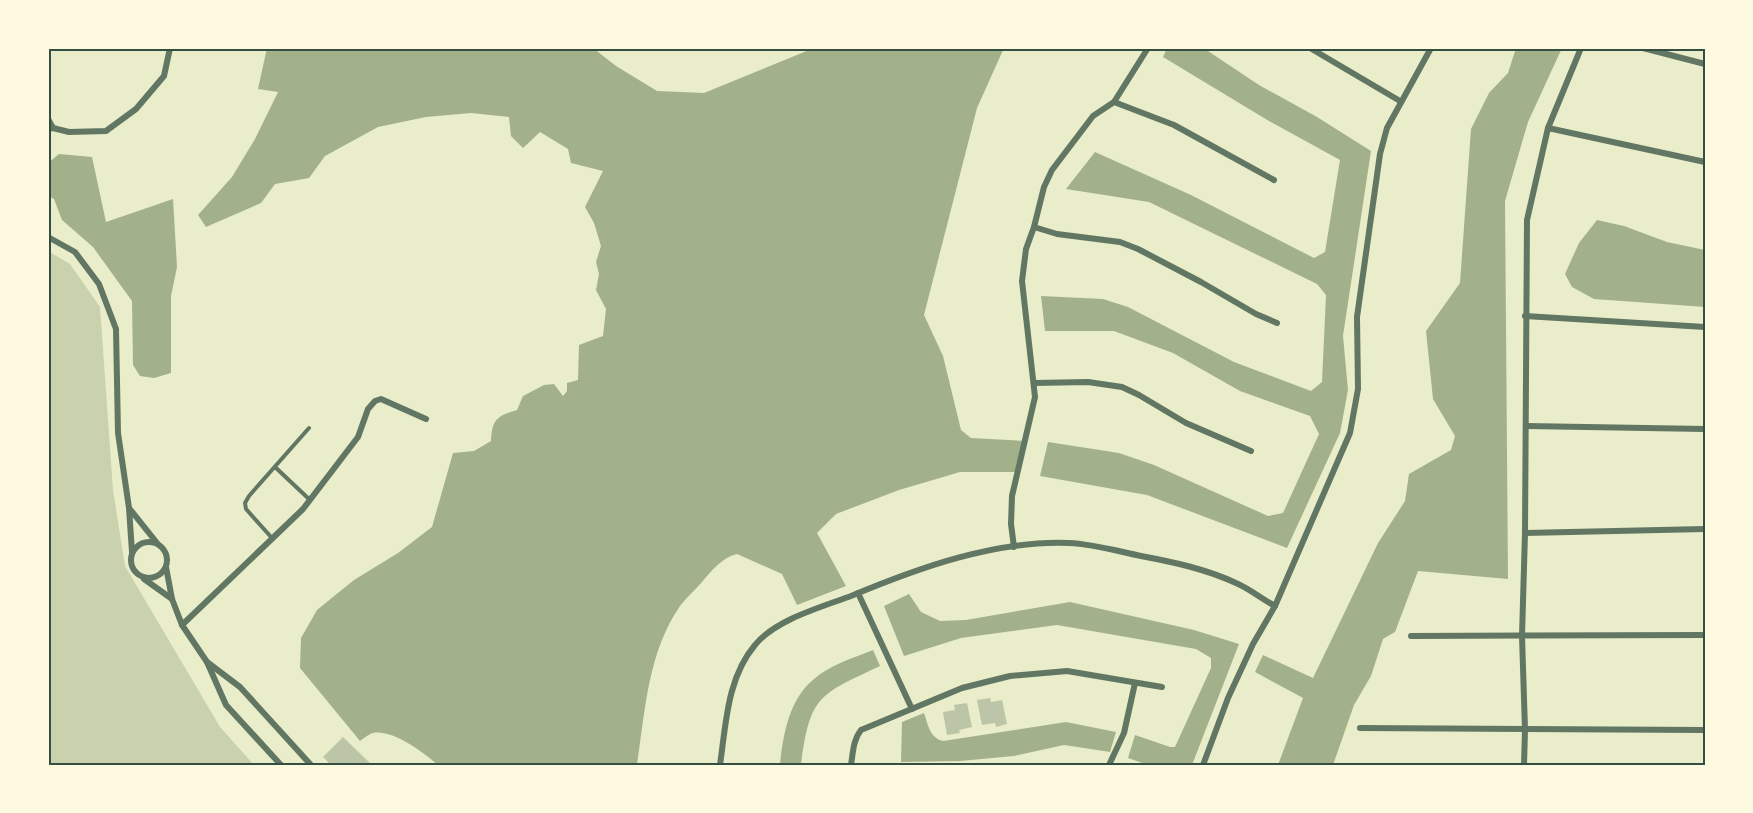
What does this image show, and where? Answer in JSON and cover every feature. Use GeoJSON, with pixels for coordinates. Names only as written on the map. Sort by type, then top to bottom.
{"type":"FeatureCollection","features":[{"type":"Feature","properties":{"kind":"street"},"geometry":{"type":"LineString","coordinates":[[48,119],[50,128],[69,132],[106,131],[136,109],[164,76],[170,48]]}},
{"type":"Feature","properties":{"kind":"street"},"geometry":{"type":"LineString","coordinates":[[1014,547],[1011,524],[1012,496],[1035,397],[1022,281],[1026,249],[1044,187],[1052,170],[1093,116],[1114,102],[1148,48]]}},
{"type":"Feature","properties":{"kind":"street"},"geometry":{"type":"LineString","coordinates":[[1310,48],[1400,101]]}},
{"type":"Feature","properties":{"kind":"street"},"geometry":{"type":"LineString","coordinates":[[1203,765],[1228,698],[1253,644],[1275,606],[1352,424],[1358,389],[1357,317],[1376,179],[1387,128],[1431,48]]}},
{"type":"Feature","properties":{"kind":"street"},"geometry":{"type":"LineString","coordinates":[[1524,765],[1522,636],[1527,220],[1548,128],[1581,48]]}},
{"type":"Feature","properties":{"kind":"street"},"geometry":{"type":"LineString","coordinates":[[1643,48],[1705,64]]}},
{"type":"Feature","properties":{"kind":"street"},"geometry":{"type":"LineString","coordinates":[[1114,102],[1174,126],[1274,180]]}},
{"type":"Feature","properties":{"kind":"street"},"geometry":{"type":"LineString","coordinates":[[1548,128],[1705,162]]}},
{"type":"Feature","properties":{"kind":"street"},"geometry":{"type":"LineString","coordinates":[[1034,227],[1057,234],[1120,242],[1138,249],[1276,323]]}},
{"type":"Feature","properties":{"kind":"street"},"geometry":{"type":"LineString","coordinates":[[48,237],[75,252],[99,284],[116,329],[118,433],[129,508],[131,566],[140,576],[172,599]]}},
{"type":"Feature","properties":{"kind":"street"},"geometry":{"type":"LineString","coordinates":[[1525,316],[1705,327]]}},
{"type":"Feature","properties":{"kind":"street"},"geometry":{"type":"LineString","coordinates":[[1034,383],[1088,382],[1122,387],[1186,423],[1251,451]]}},
{"type":"Feature","properties":{"kind":"street"},"geometry":{"type":"LineString","coordinates":[[182,625],[310,500],[358,437],[368,409],[375,401],[381,399],[426,419]]}},
{"type":"Feature","properties":{"kind":"street"},"geometry":{"type":"LineString","coordinates":[[1526,426],[1705,429]]}},
{"type":"Feature","properties":{"kind":"street"},"geometry":{"type":"LineString","coordinates":[[129,508],[166,554],[172,599],[182,625],[207,662],[226,705],[281,765]]}},
{"type":"Feature","properties":{"kind":"street"},"geometry":{"type":"LineString","coordinates":[[1525,533],[1705,529]]}},
{"type":"Feature","properties":{"kind":"street"},"geometry":{"type":"LineString","coordinates":[[132,553],[140,544],[152,542],[158,544]]}},
{"type":"Feature","properties":{"kind":"street"},"geometry":{"type":"LineString","coordinates":[[720,765],[728,708],[735,680],[755,644],[769,632],[793,619],[929,565],[961,556],[1014,547],[1050,543],[1085,544],[1209,572],[1238,584],[1275,606]]}},
{"type":"Feature","properties":{"kind":"street"},"geometry":{"type":"LineString","coordinates":[[140,576],[146,578],[158,576],[166,566]]}},
{"type":"Feature","properties":{"kind":"street"},"geometry":{"type":"LineString","coordinates":[[858,593],[912,709]]}},
{"type":"Feature","properties":{"kind":"street"},"geometry":{"type":"LineString","coordinates":[[1411,636],[1705,635]]}},
{"type":"Feature","properties":{"kind":"street"},"geometry":{"type":"LineString","coordinates":[[207,662],[240,687],[311,765]]}},
{"type":"Feature","properties":{"kind":"street"},"geometry":{"type":"LineString","coordinates":[[851,765],[856,736],[861,730],[962,688],[1010,676],[1066,671],[1162,687]]}},
{"type":"Feature","properties":{"kind":"street"},"geometry":{"type":"LineString","coordinates":[[1109,765],[1124,733],[1136,683]]}},
{"type":"Feature","properties":{"kind":"street"},"geometry":{"type":"LineString","coordinates":[[1360,728],[1705,730]]}},
{"type":"Feature","properties":{"kind":"lane"},"geometry":{"type":"LineString","coordinates":[[272,538],[246,509],[245,503],[309,428]]}},
{"type":"Feature","properties":{"kind":"lane"},"geometry":{"type":"LineString","coordinates":[[275,466],[310,500]]}},
{"type":"Feature","properties":{"kind":"shaded area"},"geometry":{"type":"Polygon","coordinates":[[[267,48],[593,48],[616,66],[657,91],[704,93],[814,48],[1004,48],[977,108],[924,315],[943,356],[961,430],[971,438],[1026,441],[1015,472],[960,472],[899,490],[836,514],[817,533],[846,586],[797,605],[782,574],[737,554],[722,561],[680,606],[661,643],[649,682],[637,765],[438,765],[408,743],[390,735],[373,733],[360,741],[300,668],[301,638],[317,610],[354,580],[398,553],[432,527],[453,453],[474,451],[491,441],[494,423],[505,414],[517,410],[523,396],[544,385],[554,384],[563,396],[567,391],[567,383],[578,380],[579,345],[603,336],[606,309],[596,290],[599,274],[596,262],[601,246],[594,223],[585,207],[603,171],[571,163],[568,149],[540,132],[523,148],[511,136],[509,117],[471,113],[426,117],[378,127],[325,156],[309,178],[275,184],[261,203],[206,227],[198,215],[232,177],[255,139],[278,92],[258,89],[267,48]]]}},
{"type":"Feature","properties":{"kind":"shaded area"},"geometry":{"type":"Polygon","coordinates":[[[1167,48],[1205,49],[1259,85],[1317,117],[1371,151],[1343,336],[1348,390],[1340,433],[1287,548],[1147,495],[1040,476],[1048,442],[1119,453],[1154,465],[1268,516],[1283,513],[1319,434],[1310,416],[1240,391],[1173,353],[1114,331],[1045,331],[1041,296],[1103,299],[1128,307],[1234,362],[1311,391],[1322,382],[1326,295],[1317,284],[1149,202],[1066,189],[1095,152],[1191,195],[1314,258],[1325,252],[1340,160],[1269,121],[1163,57],[1167,48]]]}},
{"type":"Feature","properties":{"kind":"shaded area"},"geometry":{"type":"Polygon","coordinates":[[[1516,48],[1562,48],[1528,122],[1505,201],[1508,579],[1418,571],[1395,632],[1383,639],[1371,676],[1354,705],[1333,765],[1278,765],[1303,698],[1255,672],[1263,655],[1313,678],[1378,543],[1405,501],[1409,474],[1451,450],[1455,436],[1433,399],[1426,331],[1460,283],[1471,129],[1489,93],[1508,73],[1516,48]]]}},
{"type":"Feature","properties":{"kind":"shaded area"},"geometry":{"type":"Polygon","coordinates":[[[59,154],[92,157],[106,222],[173,199],[177,267],[171,296],[171,373],[154,378],[140,376],[133,365],[132,301],[93,247],[62,220],[54,199],[48,196],[48,163],[59,154]]]}},
{"type":"Feature","properties":{"kind":"shaded area"},"geometry":{"type":"Polygon","coordinates":[[[1597,220],[1624,226],[1667,242],[1705,250],[1705,307],[1594,299],[1572,287],[1565,274],[1579,243],[1597,220]]]}},
{"type":"Feature","properties":{"kind":"shaded area"},"geometry":{"type":"Polygon","coordinates":[[[48,251],[70,264],[100,307],[113,490],[125,566],[220,727],[254,765],[48,765],[48,251]]]}},
{"type":"Feature","properties":{"kind":"shaded area"},"geometry":{"type":"Polygon","coordinates":[[[909,594],[921,612],[940,621],[966,620],[1070,602],[1194,630],[1239,644],[1192,765],[1148,765],[1128,758],[1135,735],[1175,747],[1211,668],[1211,658],[1196,649],[1057,625],[961,638],[904,656],[884,606],[909,594]]]}},
{"type":"Feature","properties":{"kind":"shaded area"},"geometry":{"type":"Polygon","coordinates":[[[873,650],[880,666],[831,692],[821,700],[814,711],[804,742],[801,765],[780,765],[789,718],[805,687],[827,670],[873,650]]]}},
{"type":"Feature","properties":{"kind":"shaded area"},"geometry":{"type":"Polygon","coordinates":[[[924,713],[932,734],[943,741],[1066,722],[1116,732],[1110,752],[1064,745],[1014,756],[960,761],[901,762],[902,722],[924,713]]]}},
{"type":"Feature","properties":{"kind":"building"},"geometry":{"type":"Polygon","coordinates":[[[990,698],[991,702],[1002,700],[1007,724],[996,727],[995,723],[982,725],[977,700],[990,698]]]}},
{"type":"Feature","properties":{"kind":"building"},"geometry":{"type":"Polygon","coordinates":[[[967,703],[972,727],[959,730],[960,733],[947,735],[943,712],[955,710],[954,705],[967,703]]]}},
{"type":"Feature","properties":{"kind":"building"},"geometry":{"type":"Polygon","coordinates":[[[343,737],[372,765],[331,765],[323,757],[343,737]]]}}]}
